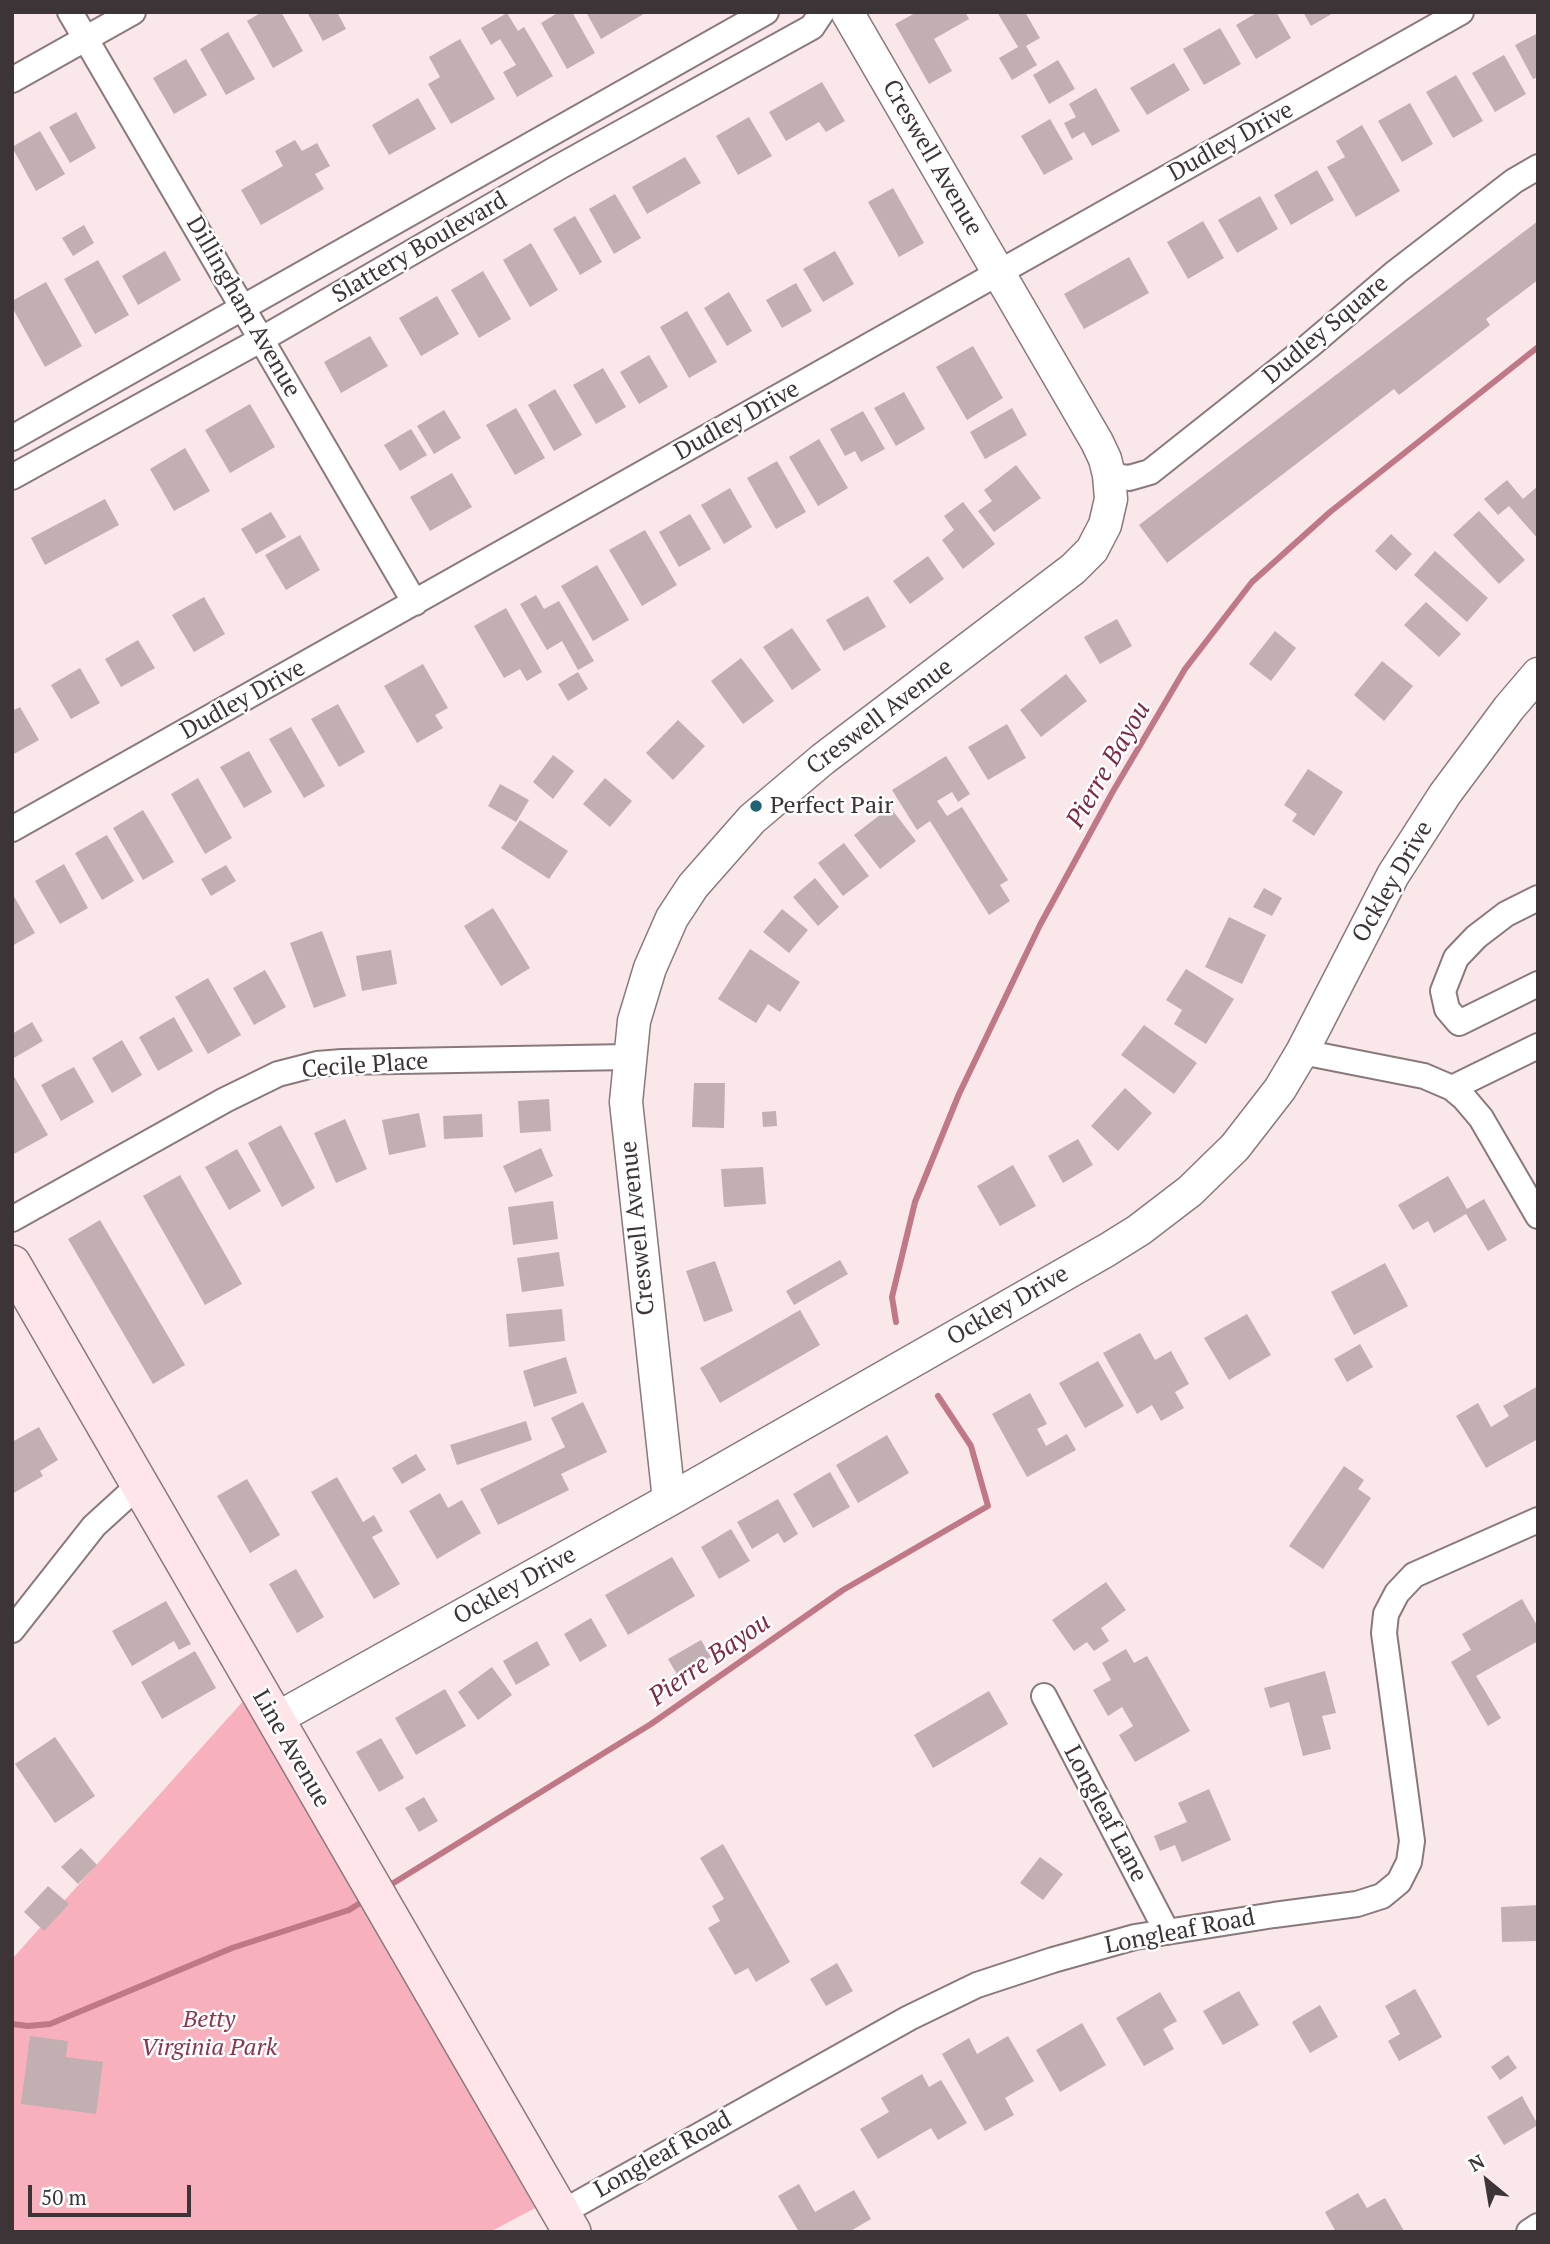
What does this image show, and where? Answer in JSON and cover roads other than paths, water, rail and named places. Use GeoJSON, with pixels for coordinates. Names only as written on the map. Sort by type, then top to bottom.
{"type":"FeatureCollection","features":[{"type":"Feature","properties":{"kind":"main road","name":"Line Avenue"},"geometry":{"type":"LineString","coordinates":[[12,1264],[566,2222]]}},
{"type":"Feature","properties":{"kind":"street","name":"Dillingham Avenue"},"geometry":{"type":"LineString","coordinates":[[70,12],[415,603]]}},
{"type":"Feature","properties":{"kind":"street"},"geometry":{"type":"LineString","coordinates":[[12,80],[132,12]]}},
{"type":"Feature","properties":{"kind":"street","name":"Slattery Boulevard"},"geometry":{"type":"LineString","coordinates":[[12,438],[766,12]]}},
{"type":"Feature","properties":{"kind":"street","name":"Slattery Boulevard"},"geometry":{"type":"LineString","coordinates":[[12,477],[262,340],[559,167],[812,27],[822,12]]}},
{"type":"Feature","properties":{"kind":"street","name":"Creswell Avenue"},"geometry":{"type":"LineString","coordinates":[[669,1500],[626,1102],[634,1021],[650,968],[672,918],[714,859],[777,796],[1073,569],[1092,550],[1105,525],[1111,499],[1105,458],[1097,442],[847,12]]}},
{"type":"Feature","properties":{"kind":"street","name":"Dudley Drive"},"geometry":{"type":"LineString","coordinates":[[12,829],[1461,12]]}},
{"type":"Feature","properties":{"kind":"street","name":"Dudley Square"},"geometry":{"type":"LineString","coordinates":[[1109,475],[1129,478],[1150,472],[1309,346],[1396,272],[1514,181],[1538,167]]}},
{"type":"Feature","properties":{"kind":"street","name":"Ockley Drive"},"geometry":{"type":"LineString","coordinates":[[274,1720],[669,1500],[1139,1230],[1190,1191],[1235,1147],[1268,1106],[1302,1052],[1393,875],[1445,794],[1538,674]]}},
{"type":"Feature","properties":{"kind":"street"},"geometry":{"type":"LineString","coordinates":[[1538,898],[1506,914],[1476,937],[1456,958],[1443,991],[1447,1009],[1459,1023],[1538,984]]}},
{"type":"Feature","properties":{"kind":"street"},"geometry":{"type":"LineString","coordinates":[[1452,1088],[1538,1046]]}},
{"type":"Feature","properties":{"kind":"street"},"geometry":{"type":"LineString","coordinates":[[1302,1052],[1424,1076],[1452,1088],[1481,1118],[1538,1216]]}},
{"type":"Feature","properties":{"kind":"street","name":"Cecile Place"},"geometry":{"type":"LineString","coordinates":[[12,1219],[278,1073],[317,1064],[342,1062],[629,1057]]}},
{"type":"Feature","properties":{"kind":"street"},"geometry":{"type":"LineString","coordinates":[[12,1630],[94,1526],[139,1485]]}},
{"type":"Feature","properties":{"kind":"street","name":"Longleaf Road"},"geometry":{"type":"LineString","coordinates":[[566,2222],[909,2018],[977,1985],[1135,1937],[1357,1905],[1382,1896],[1399,1882],[1409,1862],[1412,1841],[1384,1633],[1387,1614],[1397,1593],[1413,1575],[1538,1520]]}},
{"type":"Feature","properties":{"kind":"street","name":"Longleaf Lane"},"geometry":{"type":"LineString","coordinates":[[1044,1696],[1167,1932]]}},
{"type":"Feature","properties":{"kind":"street"},"geometry":{"type":"LineString","coordinates":[[1529,2232],[1538,2227]]}},
{"type":"Feature","properties":{"kind":"waterway","name":"Pierre Bayou"},"geometry":{"type":"LineString","coordinates":[[896,1322],[892,1297],[915,1202],[959,1094],[1040,925],[1112,793],[1185,669],[1252,582],[1330,512],[1538,347]]}},
{"type":"Feature","properties":{"kind":"waterway","name":"Pierre Bayou"},"geometry":{"type":"LineString","coordinates":[[387,1887],[651,1724],[843,1590],[988,1506],[971,1446],[938,1396]]}},
{"type":"Feature","properties":{"kind":"waterway"},"geometry":{"type":"LineString","coordinates":[[12,2024],[50,2024],[232,1948],[349,1910],[365,1900]]}},
{"type":"Feature","properties":{"kind":"place","name":"Perfect Pair"},"geometry":{"type":"Point","coordinates":[756,806]}},
{"type":"Feature","properties":{"kind":"park label","name":"Betty Virginia Park"},"geometry":{"type":"Point","coordinates":[209,2034]}}]}
